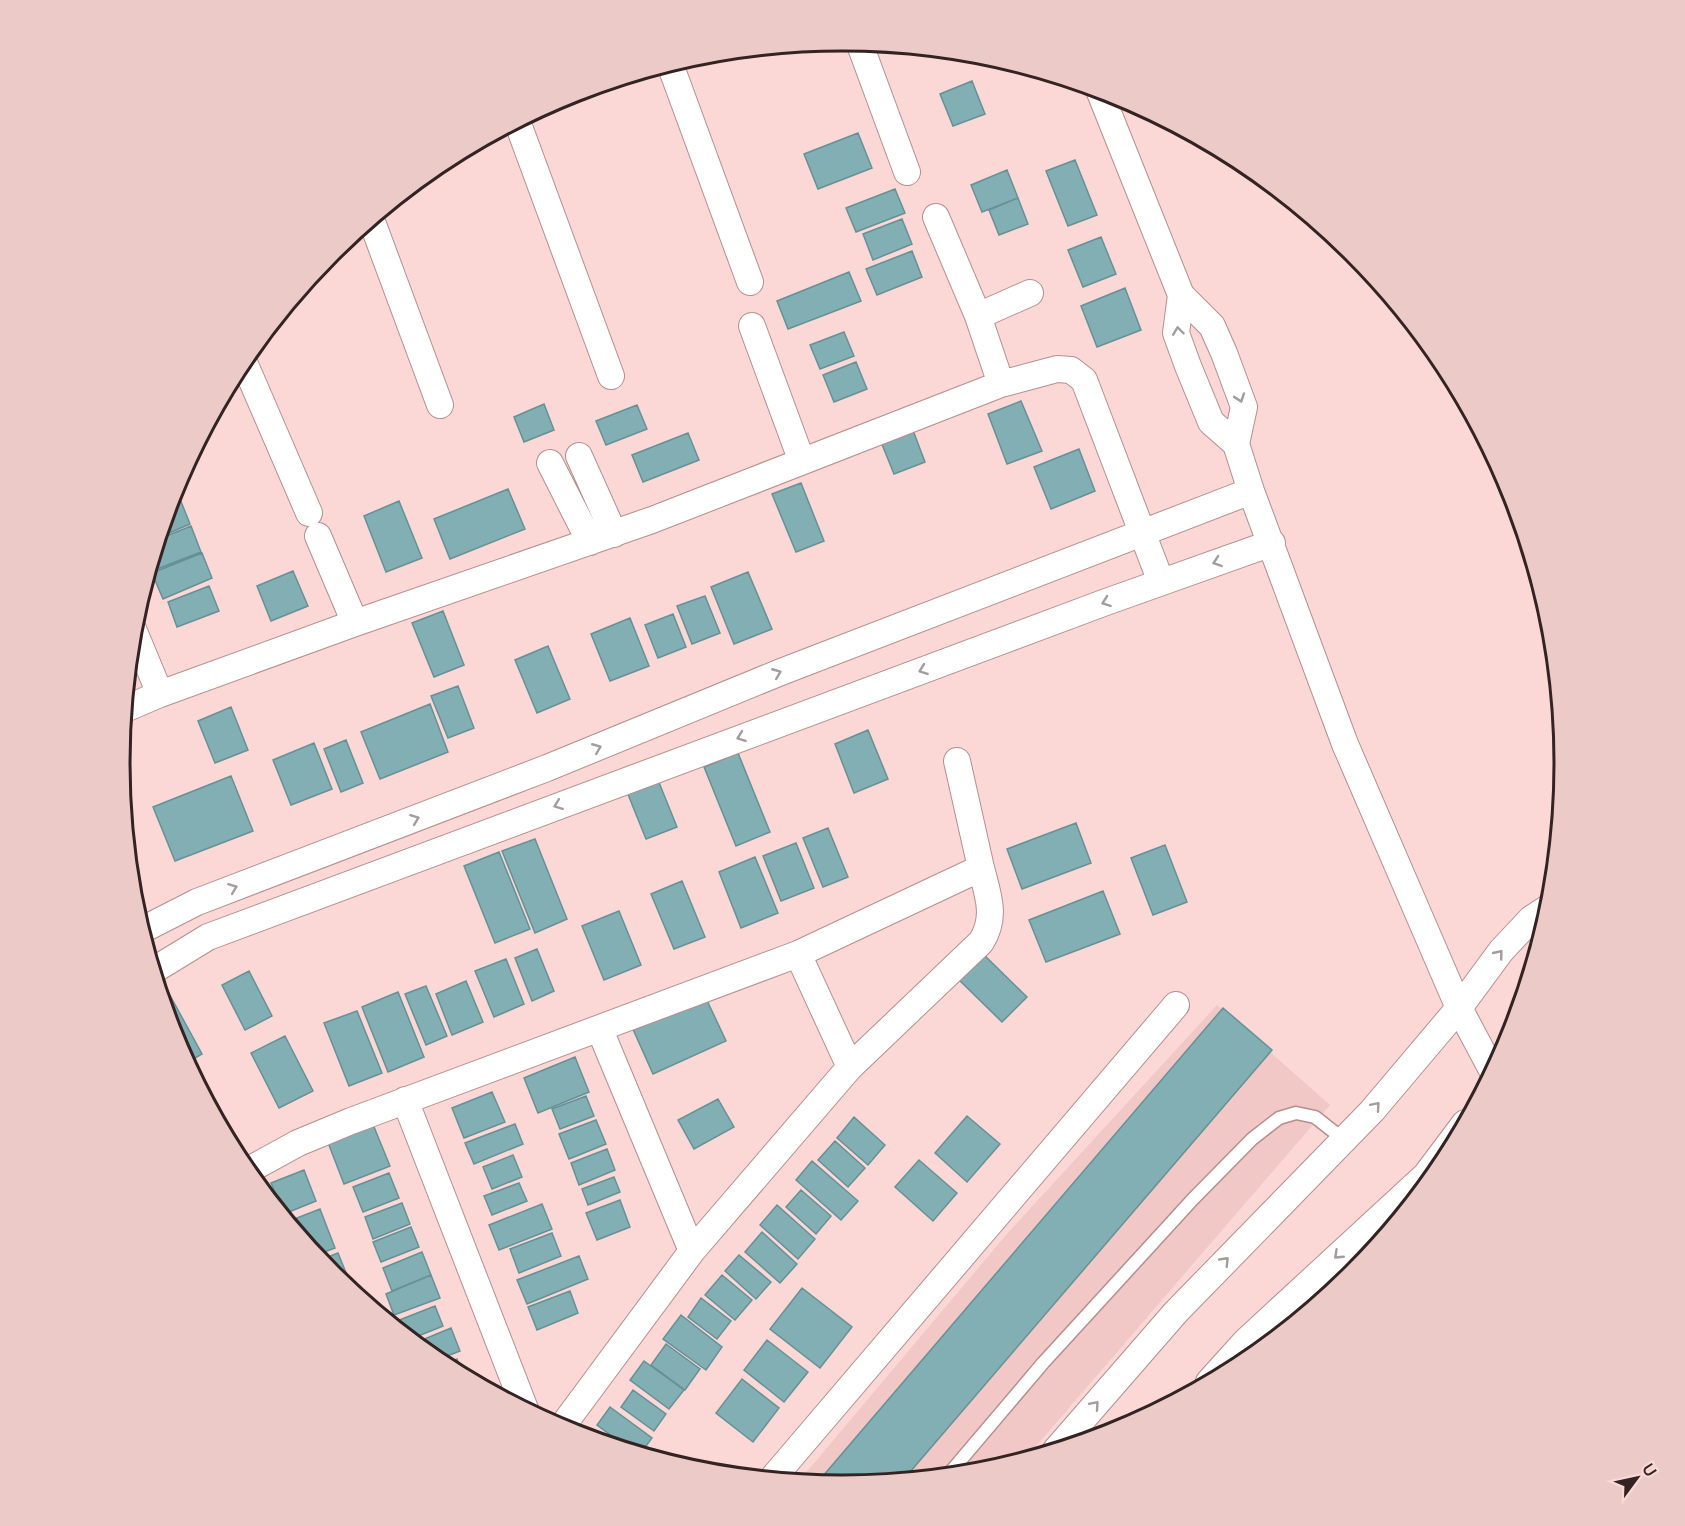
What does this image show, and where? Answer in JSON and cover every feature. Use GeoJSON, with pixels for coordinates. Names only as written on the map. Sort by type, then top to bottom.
{"type":"FeatureCollection","features":[{"type":"Feature","properties":{"kind":"street"},"geometry":{"type":"LineString","coordinates":[[863,52],[907,172]]}},
{"type":"Feature","properties":{"kind":"street"},"geometry":{"type":"LineString","coordinates":[[673,72],[750,282]]}},
{"type":"Feature","properties":{"kind":"street"},"geometry":{"type":"LineString","coordinates":[[1103,101],[1181,295],[1212,326],[1224,353],[1244,407],[1236,444],[1251,491],[1345,744],[1458,1008],[1488,1063]]}},
{"type":"Feature","properties":{"kind":"street"},"geometry":{"type":"LineString","coordinates":[[520,128],[611,376]]}},
{"type":"Feature","properties":{"kind":"street"},"geometry":{"type":"LineString","coordinates":[[936,217],[978,316],[1001,384]]}},
{"type":"Feature","properties":{"kind":"street"},"geometry":{"type":"LineString","coordinates":[[374,227],[440,405]]}},
{"type":"Feature","properties":{"kind":"street"},"geometry":{"type":"LineString","coordinates":[[978,316],[1030,293]]}},
{"type":"Feature","properties":{"kind":"street"},"geometry":{"type":"LineString","coordinates":[[1181,295],[1176,333],[1188,366],[1211,422],[1236,444]]}},
{"type":"Feature","properties":{"kind":"street"},"geometry":{"type":"LineString","coordinates":[[752,326],[801,459]]}},
{"type":"Feature","properties":{"kind":"street"},"geometry":{"type":"LineString","coordinates":[[133,706],[355,623],[614,534],[801,459],[911,421],[1001,384],[1057,369],[1071,370],[1084,380],[1161,582]]}},
{"type":"Feature","properties":{"kind":"street"},"geometry":{"type":"LineString","coordinates":[[248,371],[355,623]]}},
{"type":"Feature","properties":{"kind":"street"},"geometry":{"type":"LineString","coordinates":[[579,456],[614,534]]}},
{"type":"Feature","properties":{"kind":"street"},"geometry":{"type":"LineString","coordinates":[[550,463],[590,542]]}},
{"type":"Feature","properties":{"kind":"street"},"geometry":{"type":"LineString","coordinates":[[150,926],[197,902],[547,768],[781,672],[1251,491]]}},
{"type":"Feature","properties":{"kind":"street"},"geometry":{"type":"LineString","coordinates":[[160,965],[208,937],[1161,582],[1272,543]]}},
{"type":"Feature","properties":{"kind":"street"},"geometry":{"type":"LineString","coordinates":[[140,647],[160,694]]}},
{"type":"Feature","properties":{"kind":"street"},"geometry":{"type":"LineString","coordinates":[[567,1420],[692,1251],[850,1067],[981,942],[988,931],[992,911],[957,761]]}},
{"type":"Feature","properties":{"kind":"street"},"geometry":{"type":"LineString","coordinates":[[256,1166],[298,1143],[405,1100],[600,1030],[798,954],[981,868]]}},
{"type":"Feature","properties":{"kind":"street"},"geometry":{"type":"LineString","coordinates":[[197,902],[208,937]]}},
{"type":"Feature","properties":{"kind":"street"},"geometry":{"type":"LineString","coordinates":[[1066,1439],[1176,1312],[1342,1139],[1372,1111],[1458,1008],[1501,951],[1538,914]]}},
{"type":"Feature","properties":{"kind":"street"},"geometry":{"type":"LineString","coordinates":[[798,954],[850,1067]]}},
{"type":"Feature","properties":{"kind":"street"},"geometry":{"type":"LineString","coordinates":[[778,1471],[1176,1005]]}},
{"type":"Feature","properties":{"kind":"street"},"geometry":{"type":"LineString","coordinates":[[600,1030],[692,1251]]}},
{"type":"Feature","properties":{"kind":"street"},"geometry":{"type":"LineString","coordinates":[[405,1100],[521,1398]]}},
{"type":"Feature","properties":{"kind":"street"},"geometry":{"type":"LineString","coordinates":[[1227,1362],[1246,1341],[1405,1199]]}},
{"type":"Feature","properties":{"kind":"lane"},"geometry":{"type":"LineString","coordinates":[[956,1465],[1043,1363],[1193,1199],[1252,1139],[1279,1118],[1296,1113],[1315,1117],[1342,1139]]}},
{"type":"Feature","properties":{"kind":"shaded area"},"geometry":{"type":"Polygon","coordinates":[[[1217,1005],[1330,1105],[1034,1449],[935,1469],[842,1475],[805,1473],[1006,1235],[1217,1005]]]}},
{"type":"Feature","properties":{"kind":"building"},"geometry":{"type":"Polygon","coordinates":[[[972,81],[985,114],[953,126],[940,94],[972,81]]]}},
{"type":"Feature","properties":{"kind":"building"},"geometry":{"type":"Polygon","coordinates":[[[858,133],[872,168],[818,189],[804,154],[858,133]]]}},
{"type":"Feature","properties":{"kind":"building"},"geometry":{"type":"Polygon","coordinates":[[[1075,160],[1097,215],[1068,226],[1046,171],[1075,160]]]}},
{"type":"Feature","properties":{"kind":"building"},"geometry":{"type":"Polygon","coordinates":[[[1007,170],[1018,198],[982,212],[971,185],[1007,170]]]}},
{"type":"Feature","properties":{"kind":"building"},"geometry":{"type":"Polygon","coordinates":[[[895,189],[905,213],[856,232],[846,208],[895,189]]]}},
{"type":"Feature","properties":{"kind":"building"},"geometry":{"type":"Polygon","coordinates":[[[1018,198],[1028,224],[999,235],[989,210],[1018,198]]]}},
{"type":"Feature","properties":{"kind":"building"},"geometry":{"type":"Polygon","coordinates":[[[902,219],[912,244],[873,260],[863,234],[902,219]]]}},
{"type":"Feature","properties":{"kind":"building"},"geometry":{"type":"Polygon","coordinates":[[[1101,237],[1116,274],[1083,287],[1068,250],[1101,237]]]}},
{"type":"Feature","properties":{"kind":"building"},"geometry":{"type":"Polygon","coordinates":[[[912,251],[922,277],[877,295],[866,269],[912,251]]]}},
{"type":"Feature","properties":{"kind":"building"},"geometry":{"type":"Polygon","coordinates":[[[849,272],[861,301],[788,329],[777,301],[849,272]]]}},
{"type":"Feature","properties":{"kind":"building"},"geometry":{"type":"Polygon","coordinates":[[[1125,288],[1141,330],[1097,347],[1081,306],[1125,288]]]}},
{"type":"Feature","properties":{"kind":"building"},"geometry":{"type":"Polygon","coordinates":[[[844,332],[854,356],[820,369],[810,345],[844,332]]]}},
{"type":"Feature","properties":{"kind":"building"},"geometry":{"type":"Polygon","coordinates":[[[856,362],[867,389],[834,402],[823,375],[856,362]]]}},
{"type":"Feature","properties":{"kind":"building"},"geometry":{"type":"Polygon","coordinates":[[[1021,401],[1042,451],[1007,464],[988,414],[1021,401]]]}},
{"type":"Feature","properties":{"kind":"building"},"geometry":{"type":"Polygon","coordinates":[[[544,404],[554,430],[524,442],[514,417],[544,404]]]}},
{"type":"Feature","properties":{"kind":"building"},"geometry":{"type":"Polygon","coordinates":[[[637,405],[647,429],[606,445],[596,421],[637,405]]]}},
{"type":"Feature","properties":{"kind":"building"},"geometry":{"type":"Polygon","coordinates":[[[911,425],[925,462],[894,474],[879,437],[911,425]]]}},
{"type":"Feature","properties":{"kind":"building"},"geometry":{"type":"Polygon","coordinates":[[[688,433],[699,460],[643,482],[632,455],[688,433]]]}},
{"type":"Feature","properties":{"kind":"building"},"geometry":{"type":"Polygon","coordinates":[[[1079,449],[1095,491],[1051,509],[1034,467],[1079,449]]]}},
{"type":"Feature","properties":{"kind":"building"},"geometry":{"type":"Polygon","coordinates":[[[801,483],[824,541],[796,552],[772,494],[801,483]]]}},
{"type":"Feature","properties":{"kind":"building"},"geometry":{"type":"Polygon","coordinates":[[[508,489],[525,529],[450,559],[434,519],[508,489]]]}},
{"type":"Feature","properties":{"kind":"building"},"geometry":{"type":"Polygon","coordinates":[[[181,501],[190,524],[168,533],[181,501]]]}},
{"type":"Feature","properties":{"kind":"building"},"geometry":{"type":"Polygon","coordinates":[[[399,501],[422,558],[386,572],[364,516],[399,501]]]}},
{"type":"Feature","properties":{"kind":"building"},"geometry":{"type":"Polygon","coordinates":[[[191,526],[201,552],[158,569],[168,536],[191,526]]]}},
{"type":"Feature","properties":{"kind":"building"},"geometry":{"type":"Polygon","coordinates":[[[202,553],[212,578],[163,599],[155,580],[157,571],[202,553]]]}},
{"type":"Feature","properties":{"kind":"building"},"geometry":{"type":"Polygon","coordinates":[[[293,571],[308,606],[271,621],[257,586],[293,571]]]}},
{"type":"Feature","properties":{"kind":"building"},"geometry":{"type":"Polygon","coordinates":[[[748,572],[772,629],[734,644],[711,587],[748,572]]]}},
{"type":"Feature","properties":{"kind":"building"},"geometry":{"type":"Polygon","coordinates":[[[209,586],[219,611],[177,627],[168,602],[209,586]]]}},
{"type":"Feature","properties":{"kind":"building"},"geometry":{"type":"Polygon","coordinates":[[[705,596],[720,633],[692,644],[677,606],[705,596]]]}},
{"type":"Feature","properties":{"kind":"building"},"geometry":{"type":"Polygon","coordinates":[[[443,611],[464,665],[434,677],[412,623],[443,611]]]}},
{"type":"Feature","properties":{"kind":"building"},"geometry":{"type":"Polygon","coordinates":[[[673,614],[686,647],[658,658],[645,625],[673,614]]]}},
{"type":"Feature","properties":{"kind":"building"},"geometry":{"type":"Polygon","coordinates":[[[630,618],[649,666],[610,681],[591,634],[630,618]]]}},
{"type":"Feature","properties":{"kind":"building"},"geometry":{"type":"Polygon","coordinates":[[[548,646],[570,699],[537,713],[515,660],[548,646]]]}},
{"type":"Feature","properties":{"kind":"building"},"geometry":{"type":"Polygon","coordinates":[[[458,686],[474,728],[448,738],[431,696],[458,686]]]}},
{"type":"Feature","properties":{"kind":"building"},"geometry":{"type":"Polygon","coordinates":[[[430,704],[448,752],[380,779],[361,732],[430,704]]]}},
{"type":"Feature","properties":{"kind":"building"},"geometry":{"type":"Polygon","coordinates":[[[231,707],[248,750],[215,763],[198,721],[231,707]]]}},
{"type":"Feature","properties":{"kind":"building"},"geometry":{"type":"Polygon","coordinates":[[[868,730],[888,779],[854,793],[835,744],[868,730]]]}},
{"type":"Feature","properties":{"kind":"building"},"geometry":{"type":"Polygon","coordinates":[[[346,740],[363,783],[341,792],[324,749],[346,740]]]}},
{"type":"Feature","properties":{"kind":"building"},"geometry":{"type":"Polygon","coordinates":[[[314,743],[332,789],[291,805],[273,760],[314,743]]]}},
{"type":"Feature","properties":{"kind":"building"},"geometry":{"type":"Polygon","coordinates":[[[738,753],[770,832],[736,846],[704,767],[738,753]]]}},
{"type":"Feature","properties":{"kind":"building"},"geometry":{"type":"Polygon","coordinates":[[[231,776],[253,831],[175,861],[153,807],[231,776]]]}},
{"type":"Feature","properties":{"kind":"building"},"geometry":{"type":"Polygon","coordinates":[[[658,780],[677,827],[646,839],[627,792],[658,780]]]}},
{"type":"Feature","properties":{"kind":"building"},"geometry":{"type":"Polygon","coordinates":[[[1076,823],[1091,863],[1022,889],[1007,849],[1076,823]]]}},
{"type":"Feature","properties":{"kind":"building"},"geometry":{"type":"Polygon","coordinates":[[[828,828],[848,877],[823,887],[803,838],[828,828]]]}},
{"type":"Feature","properties":{"kind":"building"},"geometry":{"type":"Polygon","coordinates":[[[535,839],[567,919],[535,933],[502,851],[535,839]]]}},
{"type":"Feature","properties":{"kind":"building"},"geometry":{"type":"Polygon","coordinates":[[[796,843],[814,888],[781,901],[763,856],[796,843]]]}},
{"type":"Feature","properties":{"kind":"building"},"geometry":{"type":"Polygon","coordinates":[[[1165,845],[1187,902],[1153,915],[1131,858],[1165,845]]]}},
{"type":"Feature","properties":{"kind":"building"},"geometry":{"type":"Polygon","coordinates":[[[499,852],[530,929],[495,943],[464,866],[499,852]]]}},
{"type":"Feature","properties":{"kind":"building"},"geometry":{"type":"Polygon","coordinates":[[[755,857],[778,913],[741,928],[719,872],[755,857]]]}},
{"type":"Feature","properties":{"kind":"building"},"geometry":{"type":"Polygon","coordinates":[[[682,881],[705,937],[674,949],[651,894],[682,881]]]}},
{"type":"Feature","properties":{"kind":"building"},"geometry":{"type":"Polygon","coordinates":[[[1103,891],[1120,934],[1046,962],[1029,920],[1103,891]]]}},
{"type":"Feature","properties":{"kind":"building"},"geometry":{"type":"Polygon","coordinates":[[[619,911],[641,965],[604,980],[582,926],[619,911]]]}},
{"type":"Feature","properties":{"kind":"building"},"geometry":{"type":"Polygon","coordinates":[[[537,949],[554,991],[532,1001],[515,958],[537,949]]]}},
{"type":"Feature","properties":{"kind":"building"},"geometry":{"type":"Polygon","coordinates":[[[978,949],[1027,997],[1002,1022],[953,974],[978,949]]]}},
{"type":"Feature","properties":{"kind":"building"},"geometry":{"type":"Polygon","coordinates":[[[506,959],[524,1004],[494,1017],[475,971],[506,959]]]}},
{"type":"Feature","properties":{"kind":"building"},"geometry":{"type":"Polygon","coordinates":[[[249,971],[272,1016],[245,1030],[222,985],[249,971]]]}},
{"type":"Feature","properties":{"kind":"building"},"geometry":{"type":"Polygon","coordinates":[[[466,981],[483,1022],[452,1035],[436,994],[466,981]]]}},
{"type":"Feature","properties":{"kind":"building"},"geometry":{"type":"Polygon","coordinates":[[[426,986],[447,1036],[426,1045],[405,994],[426,986]]]}},
{"type":"Feature","properties":{"kind":"building"},"geometry":{"type":"Polygon","coordinates":[[[168,991],[202,1054],[195,1058],[168,991]]]}},
{"type":"Feature","properties":{"kind":"building"},"geometry":{"type":"Polygon","coordinates":[[[398,992],[424,1057],[388,1072],[362,1007],[398,992]]]}},
{"type":"Feature","properties":{"kind":"building"},"geometry":{"type":"Polygon","coordinates":[[[704,994],[726,1041],[653,1074],[632,1027],[704,994]]]}},
{"type":"Feature","properties":{"kind":"building"},"geometry":{"type":"Polygon","coordinates":[[[1223,1008],[1272,1050],[911,1471],[824,1474],[1223,1008]]]}},
{"type":"Feature","properties":{"kind":"building"},"geometry":{"type":"Polygon","coordinates":[[[357,1011],[382,1073],[349,1086],[324,1023],[357,1011]]]}},
{"type":"Feature","properties":{"kind":"building"},"geometry":{"type":"Polygon","coordinates":[[[285,1036],[313,1091],[279,1108],[251,1053],[285,1036]]]}},
{"type":"Feature","properties":{"kind":"building"},"geometry":{"type":"Polygon","coordinates":[[[575,1057],[589,1092],[538,1113],[524,1078],[575,1057]]]}},
{"type":"Feature","properties":{"kind":"building"},"geometry":{"type":"Polygon","coordinates":[[[492,1092],[505,1122],[464,1138],[452,1108],[492,1092]]]}},
{"type":"Feature","properties":{"kind":"building"},"geometry":{"type":"Polygon","coordinates":[[[586,1096],[594,1116],[560,1129],[552,1109],[586,1096]]]}},
{"type":"Feature","properties":{"kind":"building"},"geometry":{"type":"Polygon","coordinates":[[[718,1099],[734,1127],[694,1149],[678,1120],[718,1099]]]}},
{"type":"Feature","properties":{"kind":"building"},"geometry":{"type":"Polygon","coordinates":[[[967,1116],[1000,1144],[967,1182],[935,1153],[967,1116]]]}},
{"type":"Feature","properties":{"kind":"building"},"geometry":{"type":"Polygon","coordinates":[[[854,1117],[885,1145],[868,1165],[837,1138],[854,1117]]]}},
{"type":"Feature","properties":{"kind":"building"},"geometry":{"type":"Polygon","coordinates":[[[596,1120],[606,1144],[569,1159],[559,1134],[596,1120]]]}},
{"type":"Feature","properties":{"kind":"building"},"geometry":{"type":"Polygon","coordinates":[[[372,1122],[390,1166],[344,1184],[327,1140],[372,1122]]]}},
{"type":"Feature","properties":{"kind":"building"},"geometry":{"type":"Polygon","coordinates":[[[515,1124],[523,1144],[474,1164],[465,1143],[515,1124]]]}},
{"type":"Feature","properties":{"kind":"building"},"geometry":{"type":"Polygon","coordinates":[[[835,1141],[865,1168],[848,1187],[818,1160],[835,1141]]]}},
{"type":"Feature","properties":{"kind":"building"},"geometry":{"type":"Polygon","coordinates":[[[607,1149],[615,1170],[579,1185],[571,1163],[607,1149]]]}},
{"type":"Feature","properties":{"kind":"building"},"geometry":{"type":"Polygon","coordinates":[[[513,1155],[522,1177],[492,1189],[483,1167],[513,1155]]]}},
{"type":"Feature","properties":{"kind":"building"},"geometry":{"type":"Polygon","coordinates":[[[919,1160],[957,1193],[933,1221],[895,1187],[919,1160]]]}},
{"type":"Feature","properties":{"kind":"building"},"geometry":{"type":"Polygon","coordinates":[[[812,1161],[858,1201],[841,1220],[796,1180],[812,1161]]]}},
{"type":"Feature","properties":{"kind":"building"},"geometry":{"type":"Polygon","coordinates":[[[304,1170],[316,1201],[290,1211],[275,1191],[271,1183],[304,1170]]]}},
{"type":"Feature","properties":{"kind":"building"},"geometry":{"type":"Polygon","coordinates":[[[389,1173],[399,1198],[363,1212],[353,1187],[389,1173]]]}},
{"type":"Feature","properties":{"kind":"building"},"geometry":{"type":"Polygon","coordinates":[[[614,1177],[620,1192],[588,1205],[582,1189],[614,1177]]]}},
{"type":"Feature","properties":{"kind":"building"},"geometry":{"type":"Polygon","coordinates":[[[519,1183],[527,1201],[492,1215],[484,1196],[519,1183]]]}},
{"type":"Feature","properties":{"kind":"building"},"geometry":{"type":"Polygon","coordinates":[[[801,1190],[831,1216],[816,1234],[786,1207],[801,1190]]]}},
{"type":"Feature","properties":{"kind":"building"},"geometry":{"type":"Polygon","coordinates":[[[620,1200],[630,1227],[597,1240],[586,1213],[620,1200]]]}},
{"type":"Feature","properties":{"kind":"building"},"geometry":{"type":"Polygon","coordinates":[[[402,1203],[410,1224],[373,1239],[365,1217],[402,1203]]]}},
{"type":"Feature","properties":{"kind":"building"},"geometry":{"type":"Polygon","coordinates":[[[542,1204],[552,1229],[499,1250],[489,1225],[542,1204]]]}},
{"type":"Feature","properties":{"kind":"building"},"geometry":{"type":"Polygon","coordinates":[[[777,1205],[815,1239],[798,1259],[760,1225],[777,1205]]]}},
{"type":"Feature","properties":{"kind":"building"},"geometry":{"type":"Polygon","coordinates":[[[320,1209],[335,1248],[325,1252],[296,1218],[320,1209]]]}},
{"type":"Feature","properties":{"kind":"building"},"geometry":{"type":"Polygon","coordinates":[[[411,1227],[419,1247],[381,1262],[373,1242],[411,1227]]]}},
{"type":"Feature","properties":{"kind":"building"},"geometry":{"type":"Polygon","coordinates":[[[762,1232],[797,1264],[780,1283],[745,1252],[762,1232]]]}},
{"type":"Feature","properties":{"kind":"building"},"geometry":{"type":"Polygon","coordinates":[[[552,1233],[561,1256],[519,1273],[510,1249],[552,1233]]]}},
{"type":"Feature","properties":{"kind":"building"},"geometry":{"type":"Polygon","coordinates":[[[422,1252],[431,1275],[392,1291],[383,1268],[422,1252]]]}},
{"type":"Feature","properties":{"kind":"building"},"geometry":{"type":"Polygon","coordinates":[[[338,1253],[346,1273],[339,1266],[330,1256],[338,1253]]]}},
{"type":"Feature","properties":{"kind":"building"},"geometry":{"type":"Polygon","coordinates":[[[739,1255],[771,1282],[756,1299],[725,1271],[739,1255]]]}},
{"type":"Feature","properties":{"kind":"building"},"geometry":{"type":"Polygon","coordinates":[[[579,1256],[588,1279],[527,1304],[517,1280],[579,1256]]]}},
{"type":"Feature","properties":{"kind":"building"},"geometry":{"type":"Polygon","coordinates":[[[431,1275],[440,1298],[394,1315],[386,1294],[431,1275]]]}},
{"type":"Feature","properties":{"kind":"building"},"geometry":{"type":"Polygon","coordinates":[[[722,1275],[752,1300],[735,1320],[705,1295],[722,1275]]]}},
{"type":"Feature","properties":{"kind":"building"},"geometry":{"type":"Polygon","coordinates":[[[802,1288],[852,1327],[820,1368],[770,1329],[802,1288]]]}},
{"type":"Feature","properties":{"kind":"building"},"geometry":{"type":"Polygon","coordinates":[[[570,1291],[578,1313],[537,1330],[528,1307],[570,1291]]]}},
{"type":"Feature","properties":{"kind":"building"},"geometry":{"type":"Polygon","coordinates":[[[701,1298],[731,1321],[717,1339],[688,1317],[701,1298]]]}},
{"type":"Feature","properties":{"kind":"building"},"geometry":{"type":"Polygon","coordinates":[[[435,1306],[443,1326],[420,1336],[399,1320],[435,1306]]]}},
{"type":"Feature","properties":{"kind":"building"},"geometry":{"type":"Polygon","coordinates":[[[681,1315],[722,1347],[706,1370],[663,1339],[681,1315]]]}},
{"type":"Feature","properties":{"kind":"building"},"geometry":{"type":"Polygon","coordinates":[[[451,1328],[460,1351],[448,1356],[425,1339],[451,1328]]]}},
{"type":"Feature","properties":{"kind":"building"},"geometry":{"type":"Polygon","coordinates":[[[767,1340],[808,1372],[784,1402],[744,1370],[767,1340]]]}},
{"type":"Feature","properties":{"kind":"building"},"geometry":{"type":"Polygon","coordinates":[[[666,1344],[700,1369],[685,1390],[651,1365],[666,1344]]]}},
{"type":"Feature","properties":{"kind":"building"},"geometry":{"type":"Polygon","coordinates":[[[644,1361],[684,1390],[669,1409],[630,1380],[644,1361]]]}},
{"type":"Feature","properties":{"kind":"building"},"geometry":{"type":"Polygon","coordinates":[[[742,1379],[779,1408],[753,1442],[716,1413],[742,1379]]]}},
{"type":"Feature","properties":{"kind":"building"},"geometry":{"type":"Polygon","coordinates":[[[633,1390],[666,1414],[654,1431],[621,1407],[633,1390]]]}},
{"type":"Feature","properties":{"kind":"building"},"geometry":{"type":"Polygon","coordinates":[[[610,1407],[652,1438],[645,1447],[613,1437],[597,1425],[610,1407]]]}}]}
